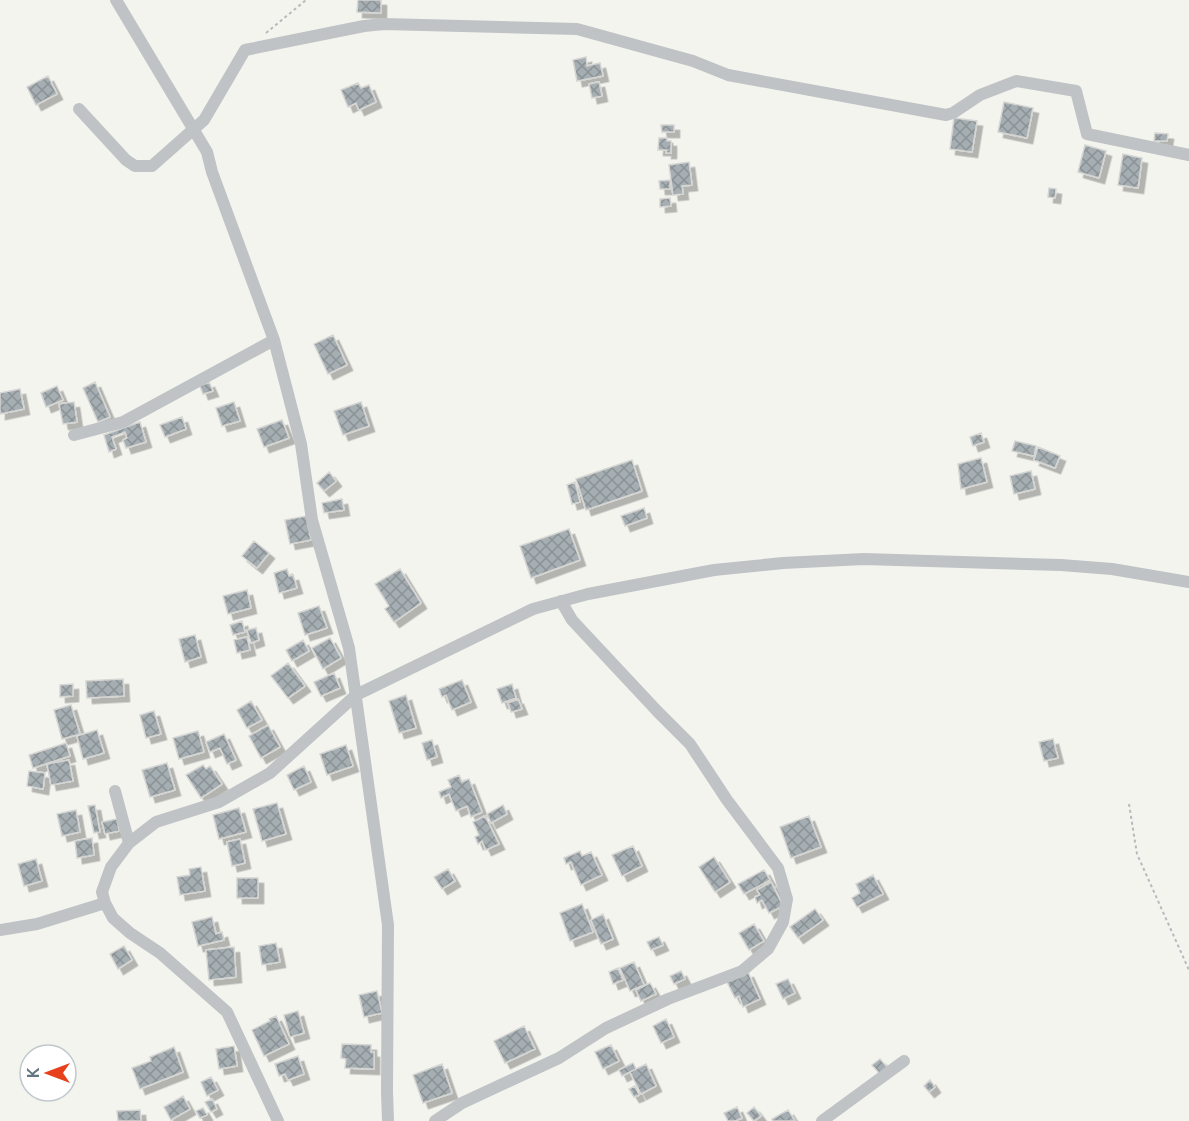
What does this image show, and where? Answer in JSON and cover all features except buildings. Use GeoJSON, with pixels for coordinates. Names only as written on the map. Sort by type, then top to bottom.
{"type":"FeatureCollection","features":[{"type":"Feature","properties":{"kind":"street"},"geometry":{"type":"LineString","coordinates":[[116,0],[207,152],[212,172],[274,340],[301,444],[312,520],[349,648],[388,925],[388,1121]]}},
{"type":"Feature","properties":{"kind":"street"},"geometry":{"type":"LineString","coordinates":[[79,109],[126,160],[135,166],[152,166],[204,120],[245,50],[384,24],[521,29],[557,28],[577,29],[672,55],[728,75],[946,115],[953,113],[980,95],[1016,81],[1076,91],[1087,135],[1189,155]]}},
{"type":"Feature","properties":{"kind":"street"},"geometry":{"type":"LineString","coordinates":[[74,435],[123,422],[274,340]]}},
{"type":"Feature","properties":{"kind":"street"},"geometry":{"type":"LineString","coordinates":[[278,1121],[227,1012],[160,953],[130,933],[113,918],[102,892],[111,867],[129,843],[156,822],[219,802],[270,774],[356,695],[533,609],[642,582],[714,570],[783,563],[864,559],[1061,565],[1112,569],[1189,582]]}},
{"type":"Feature","properties":{"kind":"street"},"geometry":{"type":"LineString","coordinates":[[435,1121],[462,1103],[559,1058],[606,1028],[668,999],[742,971],[768,949],[783,922],[787,899],[778,868],[727,800],[690,744],[572,620],[561,601]]}},
{"type":"Feature","properties":{"kind":"street"},"geometry":{"type":"LineString","coordinates":[[115,791],[129,843]]}},
{"type":"Feature","properties":{"kind":"street"},"geometry":{"type":"LineString","coordinates":[[0,930],[37,924],[105,903]]}},
{"type":"Feature","properties":{"kind":"street"},"geometry":{"type":"LineString","coordinates":[[822,1121],[904,1061]]}},
{"type":"Feature","properties":{"kind":"path"},"geometry":{"type":"LineString","coordinates":[[263,36],[306,0]]}},
{"type":"Feature","properties":{"kind":"path"},"geometry":{"type":"LineString","coordinates":[[1129,804],[1137,854],[1189,970]]}}]}
